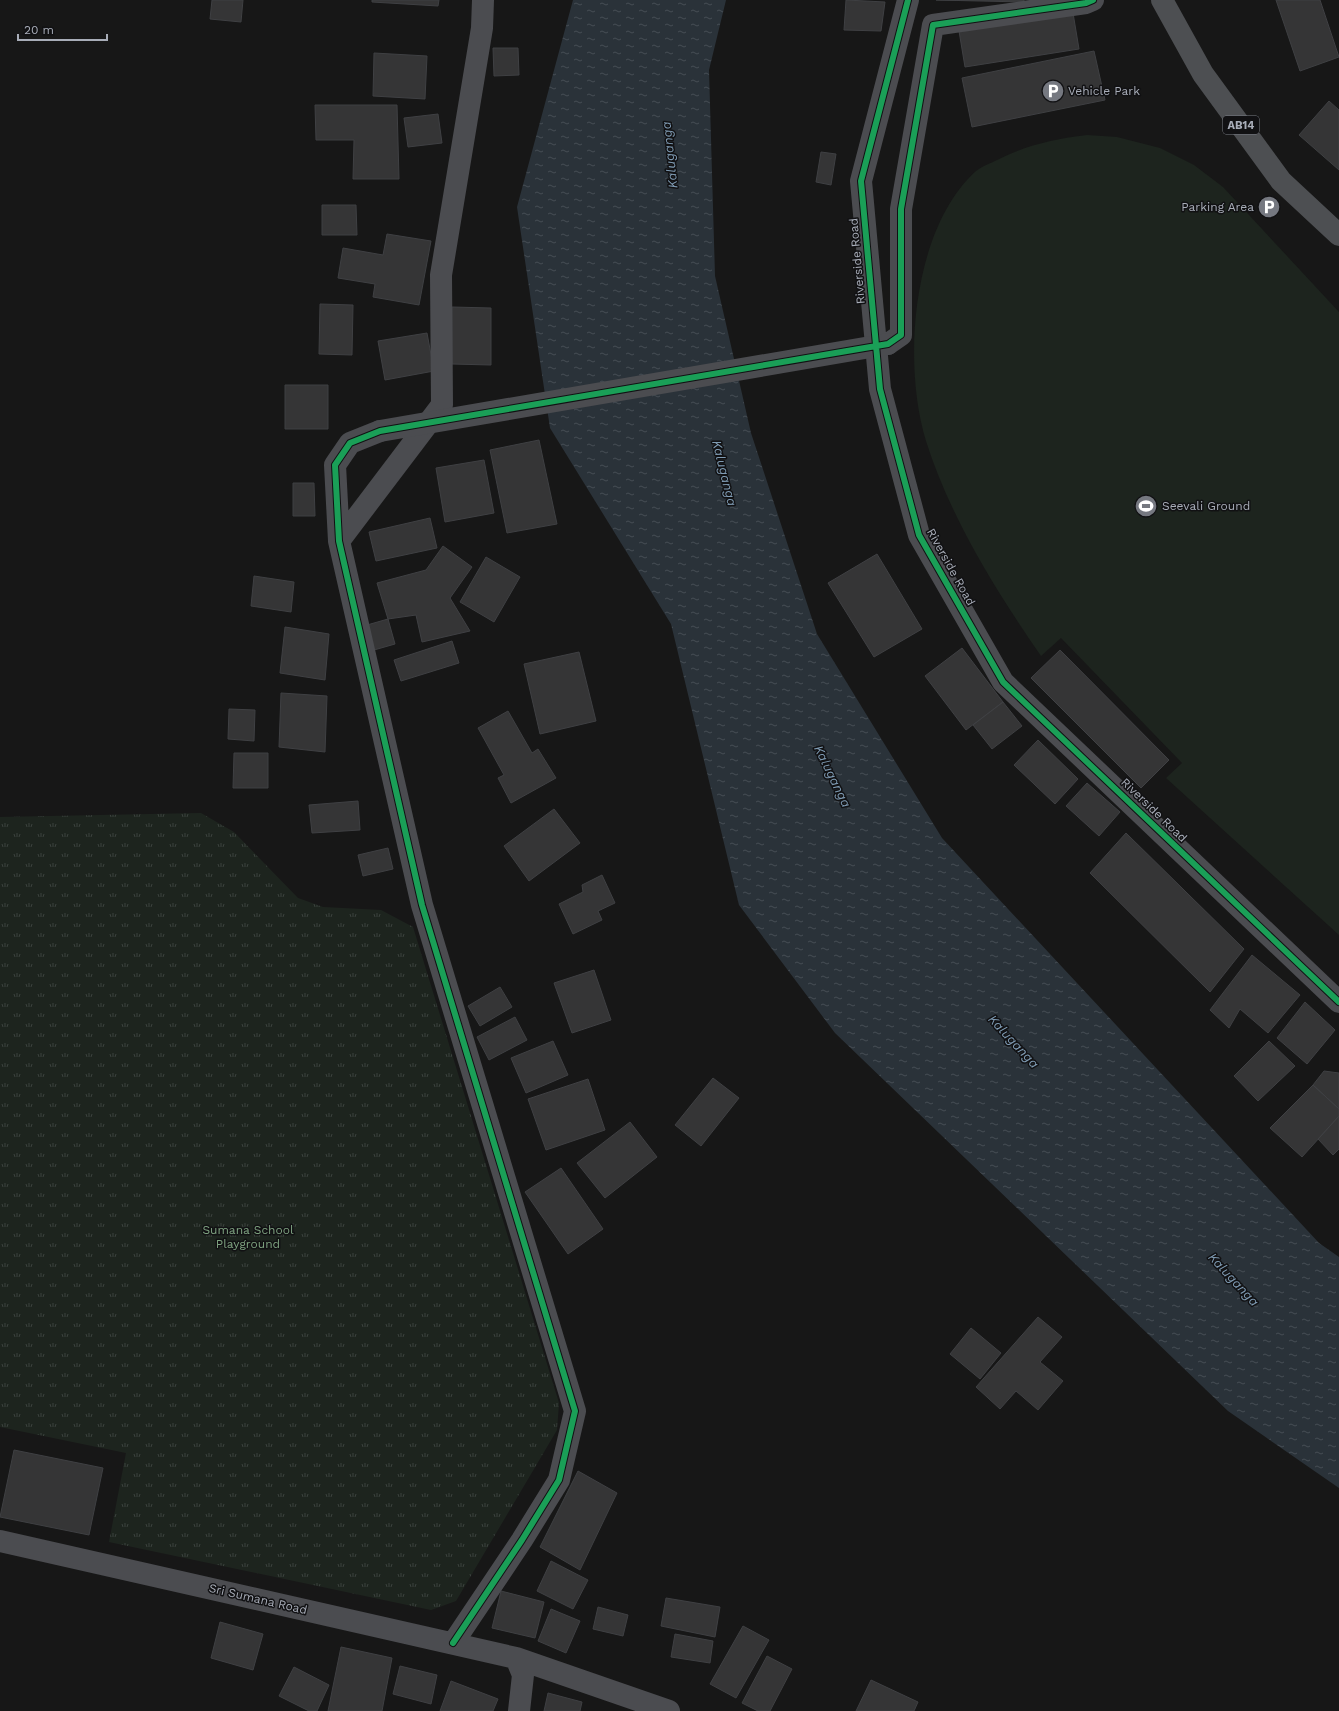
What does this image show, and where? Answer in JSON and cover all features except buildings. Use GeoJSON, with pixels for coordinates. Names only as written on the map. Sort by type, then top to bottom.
{"type":"FeatureCollection","features":[{"type":"Feature","properties":{"kind":"main road","name":"AB14"},"geometry":{"type":"LineString","coordinates":[[1162,0],[1203,74],[1281,181],[1339,235]]}},
{"type":"Feature","properties":{"kind":"street"},"geometry":{"type":"LineString","coordinates":[[338,541],[442,405],[441,275],[482,28],[483,0]]}},
{"type":"Feature","properties":{"kind":"street","name":"Riverside Road"},"geometry":{"type":"LineString","coordinates":[[908,0],[861,181],[880,389],[919,535],[1004,682],[1339,1002]]}},
{"type":"Feature","properties":{"kind":"street"},"geometry":{"type":"LineString","coordinates":[[453,1643],[522,1540],[559,1480],[575,1411],[422,905],[338,541],[335,465],[350,443],[380,431],[888,344],[901,335],[901,209],[933,25],[1086,3],[1093,0]]}},
{"type":"Feature","properties":{"kind":"street","name":"Sri Sumana Road"},"geometry":{"type":"LineString","coordinates":[[0,1541],[516,1658],[670,1711]]}},
{"type":"Feature","properties":{"kind":"street"},"geometry":{"type":"LineString","coordinates":[[516,1658],[523,1675],[519,1711]]}},
{"type":"Feature","properties":{"kind":"green space","name":"Seevali Ground"},"geometry":{"type":"Polygon","coordinates":[[[1087,135],[1117,137],[1160,148],[1194,165],[1223,187],[1339,312],[1339,935],[1166,778],[1182,763],[1061,638],[1041,656],[1007,606],[961,525],[948,498],[926,441],[919,409],[915,374],[914,337],[918,298],[926,261],[938,227],[954,196],[976,171],[1004,156],[1027,147],[1050,141],[1087,135]]]}},
{"type":"Feature","properties":{"kind":"green space","name":"Sumana School Playground"},"geometry":{"type":"Polygon","coordinates":[[[201,813],[234,832],[298,898],[323,907],[381,910],[413,927],[559,1403],[557,1430],[456,1601],[431,1610],[109,1542],[126,1453],[0,1427],[0,817],[201,813]]]}},
{"type":"Feature","properties":{"kind":"water","name":"Kaluganga"},"geometry":{"type":"Polygon","coordinates":[[[573,0],[726,0],[709,70],[715,276],[751,433],[817,634],[942,838],[1319,1243],[1339,1257],[1339,1488],[1228,1411],[835,1033],[739,905],[671,624],[550,428],[517,207],[573,0]]]}},
{"type":"Feature","properties":{"kind":"cycle path"},"geometry":{"type":"LineString","coordinates":[[908,0],[861,181],[880,389],[919,535],[1003,682],[1339,1002]]}},
{"type":"Feature","properties":{"kind":"cycle path"},"geometry":{"type":"LineString","coordinates":[[453,1643],[522,1540],[559,1480],[575,1411],[422,905],[339,541],[335,465],[350,443],[380,431],[888,344],[901,335],[901,209],[933,25],[1086,3],[1093,0]]}},
{"type":"Feature","properties":{"kind":"place","name":"Vehicle Park"},"geometry":{"type":"Point","coordinates":[1053,91]}},
{"type":"Feature","properties":{"kind":"place","name":"Parking Area"},"geometry":{"type":"Point","coordinates":[1269,207]}},
{"type":"Feature","properties":{"kind":"place","name":"Seevali Ground"},"geometry":{"type":"Point","coordinates":[1146,506]}}]}
